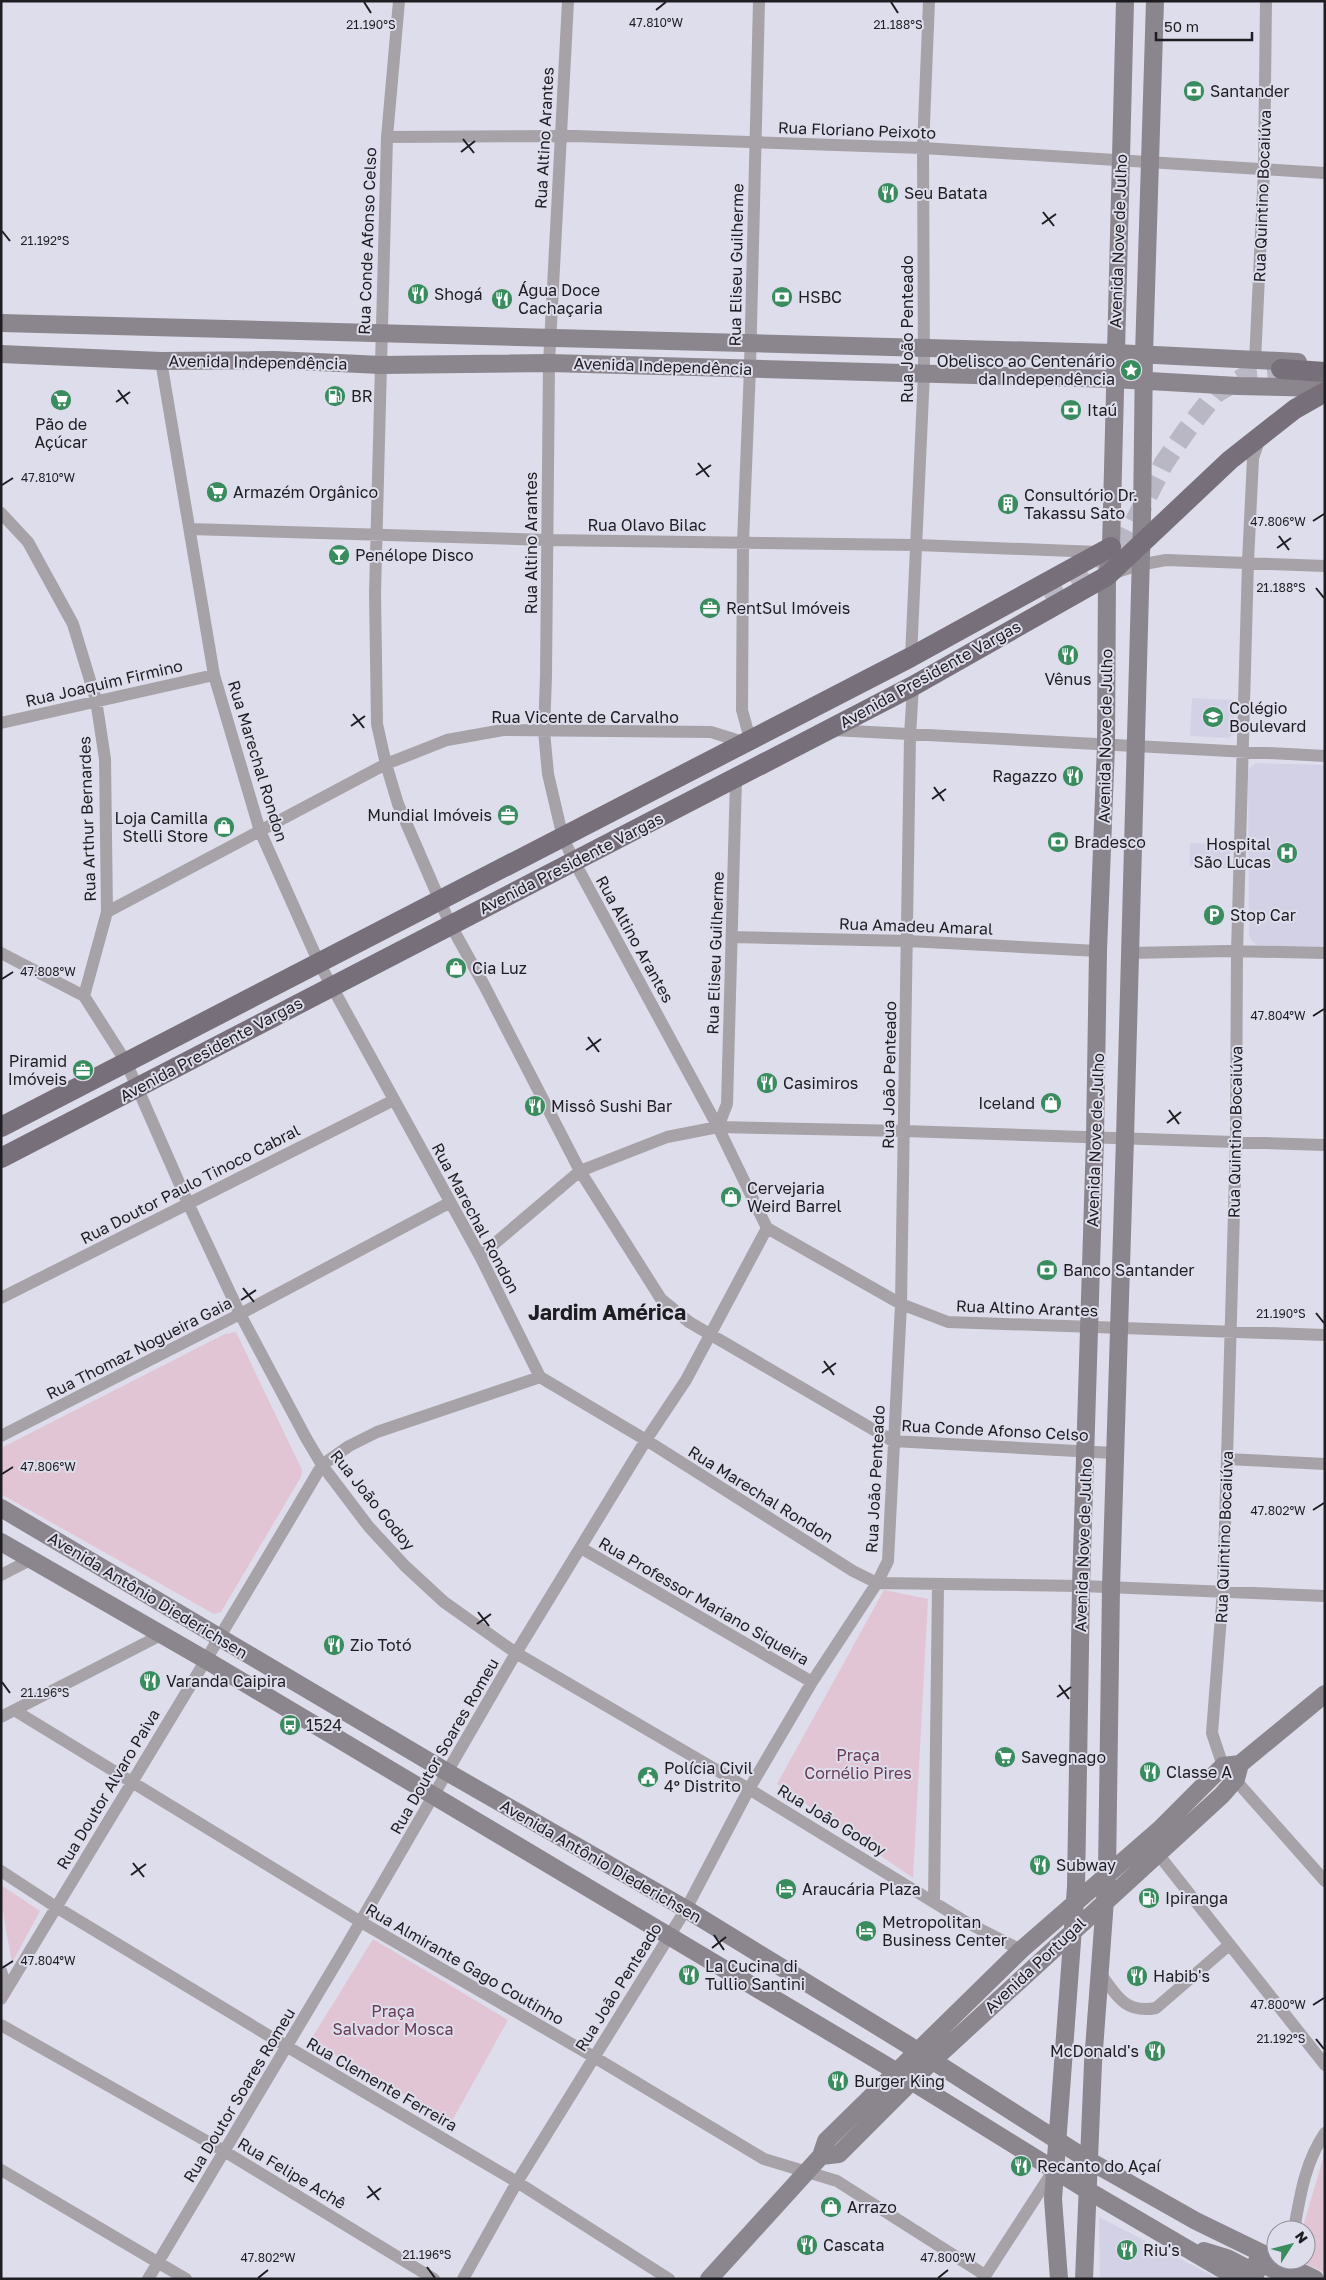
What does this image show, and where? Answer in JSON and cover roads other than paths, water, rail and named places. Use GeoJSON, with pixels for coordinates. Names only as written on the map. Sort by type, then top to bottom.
{"type":"FeatureCollection","features":[{"type":"Feature","properties":{"kind":"main road","name":"Avenida Nove de Julho"},"geometry":{"type":"LineString","coordinates":[[1060,2279],[1053,2199],[1075,1902],[1081,1586],[1095,1138],[1098,951],[1106,745],[1107,550],[1115,353],[1125,1]]}},
{"type":"Feature","properties":{"kind":"main road","name":"Avenida Nove de Julho"},"geometry":{"type":"LineString","coordinates":[[1084,2279],[1088,2160],[1107,1873],[1114,1452],[1125,1138],[1134,745],[1141,543],[1144,354],[1155,1]]}},
{"type":"Feature","properties":{"kind":"main road","name":"Avenida Independência"},"geometry":{"type":"LineString","coordinates":[[1,323],[1115,353],[1325,363]]}},
{"type":"Feature","properties":{"kind":"main road","name":"Avenida Independência"},"geometry":{"type":"LineString","coordinates":[[4,358],[161,361],[275,360],[380,365],[548,363],[1114,379],[1238,386],[1325,388]]}},
{"type":"Feature","properties":{"kind":"main road"},"geometry":{"type":"LineString","coordinates":[[1281,369],[1325,372]]}},
{"type":"Feature","properties":{"kind":"main road","name":"Rua Quintino Bocaiúva"},"geometry":{"type":"LineString","coordinates":[[1262,435],[1295,408],[1325,392]]}},
{"type":"Feature","properties":{"kind":"main road"},"geometry":{"type":"LineString","coordinates":[[1107,576],[1230,460],[1262,435]]}},
{"type":"Feature","properties":{"kind":"main road","name":"Avenida Presidente Vargas"},"geometry":{"type":"LineString","coordinates":[[1,1127],[439,900],[563,838],[746,740],[911,657],[1107,550]]}},
{"type":"Feature","properties":{"kind":"main road","name":"Avenida Presidente Vargas"},"geometry":{"type":"LineString","coordinates":[[1,1158],[332,985],[913,686],[1107,576]]}},
{"type":"Feature","properties":{"kind":"main road"},"geometry":{"type":"LineString","coordinates":[[746,740],[800,728],[1046,599]]}},
{"type":"Feature","properties":{"kind":"main road","name":"Avenida Antônio Diederichsen"},"geometry":{"type":"LineString","coordinates":[[1,1508],[447,1772],[686,1909],[925,2056],[1057,2142],[1196,2221],[1266,2254]]}},
{"type":"Feature","properties":{"kind":"main road","name":"Avenida Antônio Diederichsen"},"geometry":{"type":"LineString","coordinates":[[1,1542],[206,1660],[433,1797],[911,2080],[1088,2190],[1242,2279]]}},
{"type":"Feature","properties":{"kind":"main road","name":"Avenida Portugal"},"geometry":{"type":"LineString","coordinates":[[821,2156],[839,2154],[911,2080],[925,2056],[1021,1950],[1107,1873],[1325,1694]]}},
{"type":"Feature","properties":{"kind":"main road","name":"Avenida Portugal"},"geometry":{"type":"LineString","coordinates":[[712,2278],[821,2156],[826,2141],[896,2071],[925,2056],[1073,1930],[1158,1854],[1233,1770]]}},
{"type":"Feature","properties":{"kind":"main road"},"geometry":{"type":"LineString","coordinates":[[1049,2279],[1053,2199]]}},
{"type":"Feature","properties":{"kind":"main road","name":"Avenida Antônio Diederichsen"},"geometry":{"type":"LineString","coordinates":[[1196,2221],[1232,2248],[1292,2279]]}},
{"type":"Feature","properties":{"kind":"main road","name":"Avenida Antônio Diederichsen"},"geometry":{"type":"LineString","coordinates":[[1185,2246],[1227,2258],[1268,2279]]}},
{"type":"Feature","properties":{"kind":"main road","name":"Avenida Antônio Diederichsen"},"geometry":{"type":"LineString","coordinates":[[1297,2270],[1315,2279]]}},
{"type":"Feature","properties":{"kind":"street","name":"Rua Conde Afonso Celso"},"geometry":{"type":"LineString","coordinates":[[399,1],[386,137],[380,333],[378,534],[375,594],[377,724],[398,804],[450,924],[484,985],[580,1171],[661,1299],[689,1322],[893,1441],[1114,1452]]}},
{"type":"Feature","properties":{"kind":"street","name":"Rua Altino Arantes"},"geometry":{"type":"LineString","coordinates":[[568,1],[551,338],[548,363],[544,731],[548,774],[563,838],[574,861],[718,1127],[767,1228],[901,1304],[948,1322],[1325,1335]]}},
{"type":"Feature","properties":{"kind":"street","name":"Rua Eliseu Guilherme"},"geometry":{"type":"LineString","coordinates":[[746,740],[742,710],[743,542],[751,343],[759,1]]}},
{"type":"Feature","properties":{"kind":"street","name":"Rua João Penteado"},"geometry":{"type":"LineString","coordinates":[[911,657],[924,373],[923,148],[929,1]]}},
{"type":"Feature","properties":{"kind":"street","name":"Rua Quintino Bocaiúva"},"geometry":{"type":"LineString","coordinates":[[1255,361],[1264,170],[1266,1]]}},
{"type":"Feature","properties":{"kind":"street","name":"Rua Floriano Peixoto"},"geometry":{"type":"LineString","coordinates":[[386,137],[561,136],[923,148],[1325,173]]}},
{"type":"Feature","properties":{"kind":"street","name":"Rua Marechal Rondon"},"geometry":{"type":"LineString","coordinates":[[161,361],[214,675],[260,831],[319,963],[449,1203],[480,1256],[540,1377],[646,1440],[853,1571],[877,1583],[1222,1590],[1325,1596]]}},
{"type":"Feature","properties":{"kind":"street","name":"Rua Quintino Bocaiúva"},"geometry":{"type":"LineString","coordinates":[[1233,1770],[1212,1733],[1222,1590],[1227,1459],[1236,1141],[1241,750],[1248,562],[1253,458],[1262,435]]}},
{"type":"Feature","properties":{"kind":"street","name":"Rua Arthur Bernardes"},"geometry":{"type":"LineString","coordinates":[[1,513],[28,542],[73,624],[96,700],[105,759],[107,912],[84,996]]}},
{"type":"Feature","properties":{"kind":"street","name":"Rua Olavo Bilac"},"geometry":{"type":"LineString","coordinates":[[190,530],[547,540],[917,545],[1107,550]]}},
{"type":"Feature","properties":{"kind":"street"},"geometry":{"type":"LineString","coordinates":[[1139,565],[1166,560],[1325,566]]}},
{"type":"Feature","properties":{"kind":"street","name":"Avenida Presidente Vargas"},"geometry":{"type":"LineString","coordinates":[[1107,576],[1139,565]]}},
{"type":"Feature","properties":{"kind":"street","name":"Rua Joaquim Firmino"},"geometry":{"type":"LineString","coordinates":[[1,723],[96,700],[214,675]]}},
{"type":"Feature","properties":{"kind":"street","name":"Rua João Penteado"},"geometry":{"type":"LineString","coordinates":[[463,2279],[517,2182],[686,1909],[749,1789],[812,1682],[877,1583],[888,1560],[901,1304],[910,736],[913,686]]}},
{"type":"Feature","properties":{"kind":"street","name":"Rua Vicente de Carvalho"},"geometry":{"type":"LineString","coordinates":[[107,912],[386,764],[447,740],[503,730],[711,732],[746,740]]}},
{"type":"Feature","properties":{"kind":"street"},"geometry":{"type":"LineString","coordinates":[[827,730],[910,736],[1241,750],[1325,756]]}},
{"type":"Feature","properties":{"kind":"street","name":"Rua Eliseu Guilherme"},"geometry":{"type":"LineString","coordinates":[[718,1127],[727,1104],[736,778]]}},
{"type":"Feature","properties":{"kind":"street","name":"Rua Amadeu Amaral"},"geometry":{"type":"LineString","coordinates":[[732,937],[908,941],[1098,951]]}},
{"type":"Feature","properties":{"kind":"street"},"geometry":{"type":"LineString","coordinates":[[1,953],[84,996]]}},
{"type":"Feature","properties":{"kind":"street"},"geometry":{"type":"LineString","coordinates":[[1129,953],[1325,953]]}},
{"type":"Feature","properties":{"kind":"street","name":"Rua João Godoy"},"geometry":{"type":"LineString","coordinates":[[84,996],[126,1062],[188,1203],[240,1314],[322,1465],[369,1527],[405,1566],[444,1602],[516,1653],[749,1789],[966,1922],[1021,1950]]}},
{"type":"Feature","properties":{"kind":"street","name":"Rua Doutor Paulo Tinoco Cabral"},"geometry":{"type":"LineString","coordinates":[[1,1298],[394,1100]]}},
{"type":"Feature","properties":{"kind":"street"},"geometry":{"type":"LineString","coordinates":[[705,1105],[727,1104]]}},
{"type":"Feature","properties":{"kind":"street"},"geometry":{"type":"LineString","coordinates":[[480,1256],[580,1171],[667,1136],[718,1127],[904,1131],[1325,1145]]}},
{"type":"Feature","properties":{"kind":"street","name":"Rua Thomaz Nogueira Gaia"},"geometry":{"type":"LineString","coordinates":[[1,1436],[240,1314],[449,1203]]}},
{"type":"Feature","properties":{"kind":"street","name":"Rua Doutor Soares Romeu"},"geometry":{"type":"LineString","coordinates":[[148,2279],[361,1922],[516,1653],[646,1440],[686,1380],[767,1228]]}},
{"type":"Feature","properties":{"kind":"street","name":"Rua Doutor Alvaro Paiva"},"geometry":{"type":"LineString","coordinates":[[4,1994],[130,1783],[220,1638],[322,1465],[349,1446],[376,1432],[540,1377]]}},
{"type":"Feature","properties":{"kind":"street"},"geometry":{"type":"LineString","coordinates":[[1227,1459],[1325,1464]]}},
{"type":"Feature","properties":{"kind":"street","name":"Rua Professor Mariano Siqueira"},"geometry":{"type":"LineString","coordinates":[[580,1548],[812,1682]]}},
{"type":"Feature","properties":{"kind":"street"},"geometry":{"type":"LineString","coordinates":[[1,1575],[32,1560]]}},
{"type":"Feature","properties":{"kind":"street"},"geometry":{"type":"LineString","coordinates":[[934,1901],[938,1584]]}},
{"type":"Feature","properties":{"kind":"street"},"geometry":{"type":"LineString","coordinates":[[1,1717],[161,1635]]}},
{"type":"Feature","properties":{"kind":"street","name":"Rua Almirante Gago Coutinho"},"geometry":{"type":"LineString","coordinates":[[14,1710],[130,1783],[361,1922],[594,2057],[764,2159],[837,2181],[984,2277]]}},
{"type":"Feature","properties":{"kind":"street"},"geometry":{"type":"LineString","coordinates":[[1233,1770],[1325,1881]]}},
{"type":"Feature","properties":{"kind":"street"},"geometry":{"type":"LineString","coordinates":[[1158,1854],[1325,2065]]}},
{"type":"Feature","properties":{"kind":"street","name":"Rua Clemente Ferreira"},"geometry":{"type":"LineString","coordinates":[[1,1871],[56,1907],[286,2046],[517,2182],[669,2279]]}},
{"type":"Feature","properties":{"kind":"street"},"geometry":{"type":"LineString","coordinates":[[1100,1973],[1119,1999],[1130,2006],[1144,2010],[1156,2008],[1229,1945]]}},
{"type":"Feature","properties":{"kind":"street"},"geometry":{"type":"LineString","coordinates":[[1,1971],[4,1994]]}},
{"type":"Feature","properties":{"kind":"street","name":"Rua Felipe Achê"},"geometry":{"type":"LineString","coordinates":[[1,2025],[224,2151],[434,2279]]}},
{"type":"Feature","properties":{"kind":"street"},"geometry":{"type":"LineString","coordinates":[[1296,2220],[1303,2180],[1316,2146],[1325,2133]]}},
{"type":"Feature","properties":{"kind":"street"},"geometry":{"type":"LineString","coordinates":[[984,2277],[1054,2168]]}},
{"type":"Feature","properties":{"kind":"street"},"geometry":{"type":"LineString","coordinates":[[1,2170],[186,2279]]}},
{"type":"Feature","properties":{"kind":"tunnel"},"geometry":{"type":"LineString","coordinates":[[1046,599],[1088,576],[1117,552],[1128,535],[1164,463],[1216,393],[1253,372],[1281,369]]}},
{"type":"Feature","properties":{"kind":"place","name":"Santander"},"geometry":{"type":"Point","coordinates":[1194,91]}},
{"type":"Feature","properties":{"kind":"place","name":"Seu Batata"},"geometry":{"type":"Point","coordinates":[888,193]}},
{"type":"Feature","properties":{"kind":"place","name":"Shogá"},"geometry":{"type":"Point","coordinates":[418,294]}},
{"type":"Feature","properties":{"kind":"place","name":"HSBC"},"geometry":{"type":"Point","coordinates":[782,297]}},
{"type":"Feature","properties":{"kind":"place","name":"Água Doce Cachaçaria"},"geometry":{"type":"Point","coordinates":[502,299]}},
{"type":"Feature","properties":{"kind":"place","name":"Obelisco ao Centenário da Independência"},"geometry":{"type":"Point","coordinates":[1131,370]}},
{"type":"Feature","properties":{"kind":"place","name":"BR"},"geometry":{"type":"Point","coordinates":[335,396]}},
{"type":"Feature","properties":{"kind":"place","name":"Pão de Açúcar"},"geometry":{"type":"Point","coordinates":[61,400]}},
{"type":"Feature","properties":{"kind":"place","name":"Itaú"},"geometry":{"type":"Point","coordinates":[1071,410]}},
{"type":"Feature","properties":{"kind":"place","name":"Armazém Orgânico"},"geometry":{"type":"Point","coordinates":[217,492]}},
{"type":"Feature","properties":{"kind":"place","name":"Consultório Dr. Takassu Sato"},"geometry":{"type":"Point","coordinates":[1008,504]}},
{"type":"Feature","properties":{"kind":"place","name":"Penélope Disco"},"geometry":{"type":"Point","coordinates":[339,555]}},
{"type":"Feature","properties":{"kind":"place","name":"RentSul Imóveis"},"geometry":{"type":"Point","coordinates":[710,608]}},
{"type":"Feature","properties":{"kind":"place","name":"Vênus"},"geometry":{"type":"Point","coordinates":[1068,655]}},
{"type":"Feature","properties":{"kind":"place","name":"Colégio Boulevard"},"geometry":{"type":"Point","coordinates":[1213,717]}},
{"type":"Feature","properties":{"kind":"place","name":"Ragazzo"},"geometry":{"type":"Point","coordinates":[1073,776]}},
{"type":"Feature","properties":{"kind":"place","name":"Mundial Imóveis"},"geometry":{"type":"Point","coordinates":[508,815]}},
{"type":"Feature","properties":{"kind":"place","name":"Loja Camilla Stelli Store"},"geometry":{"type":"Point","coordinates":[224,827]}},
{"type":"Feature","properties":{"kind":"place","name":"Bradesco"},"geometry":{"type":"Point","coordinates":[1058,842]}},
{"type":"Feature","properties":{"kind":"place","name":"Hospital São Lucas"},"geometry":{"type":"Point","coordinates":[1287,853]}},
{"type":"Feature","properties":{"kind":"place","name":"Stop Car"},"geometry":{"type":"Point","coordinates":[1214,915]}},
{"type":"Feature","properties":{"kind":"place","name":"Cia Luz"},"geometry":{"type":"Point","coordinates":[456,968]}},
{"type":"Feature","properties":{"kind":"place","name":"Piramid Imóveis"},"geometry":{"type":"Point","coordinates":[83,1070]}},
{"type":"Feature","properties":{"kind":"place","name":"Casimiros"},"geometry":{"type":"Point","coordinates":[767,1083]}},
{"type":"Feature","properties":{"kind":"place","name":"Iceland"},"geometry":{"type":"Point","coordinates":[1051,1103]}},
{"type":"Feature","properties":{"kind":"place","name":"Missô Sushi Bar"},"geometry":{"type":"Point","coordinates":[535,1106]}},
{"type":"Feature","properties":{"kind":"place","name":"Cervejaria Weird Barrel"},"geometry":{"type":"Point","coordinates":[731,1197]}},
{"type":"Feature","properties":{"kind":"place","name":"Banco Santander"},"geometry":{"type":"Point","coordinates":[1047,1270]}},
{"type":"Feature","properties":{"kind":"place","name":"Zio Totó"},"geometry":{"type":"Point","coordinates":[334,1645]}},
{"type":"Feature","properties":{"kind":"place","name":"Varanda Caipira"},"geometry":{"type":"Point","coordinates":[150,1681]}},
{"type":"Feature","properties":{"kind":"place","name":"1524"},"geometry":{"type":"Point","coordinates":[290,1725]}},
{"type":"Feature","properties":{"kind":"place","name":"Savegnago"},"geometry":{"type":"Point","coordinates":[1005,1757]}},
{"type":"Feature","properties":{"kind":"place","name":"Classe A"},"geometry":{"type":"Point","coordinates":[1150,1772]}},
{"type":"Feature","properties":{"kind":"place","name":"Polícia Civil 4º Distrito"},"geometry":{"type":"Point","coordinates":[648,1777]}},
{"type":"Feature","properties":{"kind":"place","name":"Subway"},"geometry":{"type":"Point","coordinates":[1040,1865]}},
{"type":"Feature","properties":{"kind":"place","name":"Araucária Plaza"},"geometry":{"type":"Point","coordinates":[786,1889]}},
{"type":"Feature","properties":{"kind":"place","name":"Ipiranga"},"geometry":{"type":"Point","coordinates":[1149,1898]}},
{"type":"Feature","properties":{"kind":"place","name":"Metropolitan Business Center"},"geometry":{"type":"Point","coordinates":[866,1931]}},
{"type":"Feature","properties":{"kind":"place","name":"La Cucina di Tullio Santini"},"geometry":{"type":"Point","coordinates":[689,1975]}},
{"type":"Feature","properties":{"kind":"place","name":"Habib's"},"geometry":{"type":"Point","coordinates":[1137,1976]}},
{"type":"Feature","properties":{"kind":"place","name":"McDonald's"},"geometry":{"type":"Point","coordinates":[1155,2051]}},
{"type":"Feature","properties":{"kind":"place","name":"Burger King"},"geometry":{"type":"Point","coordinates":[838,2081]}},
{"type":"Feature","properties":{"kind":"place","name":"Recanto do Açaí"},"geometry":{"type":"Point","coordinates":[1021,2166]}},
{"type":"Feature","properties":{"kind":"place","name":"Arrazo"},"geometry":{"type":"Point","coordinates":[831,2207]}},
{"type":"Feature","properties":{"kind":"place","name":"Cascata"},"geometry":{"type":"Point","coordinates":[807,2245]}},
{"type":"Feature","properties":{"kind":"place","name":"Riu's"},"geometry":{"type":"Point","coordinates":[1127,2250]}},
{"type":"Feature","properties":{"kind":"district","name":"Jardim América"},"geometry":{"type":"Point","coordinates":[607,1313]}},
{"type":"Feature","properties":{"kind":"park label","name":"Praça Cornélio Pires"},"geometry":{"type":"Point","coordinates":[858,1764]}},
{"type":"Feature","properties":{"kind":"park label","name":"Praça Salvador Mosca"},"geometry":{"type":"Point","coordinates":[393,2020]}}]}
